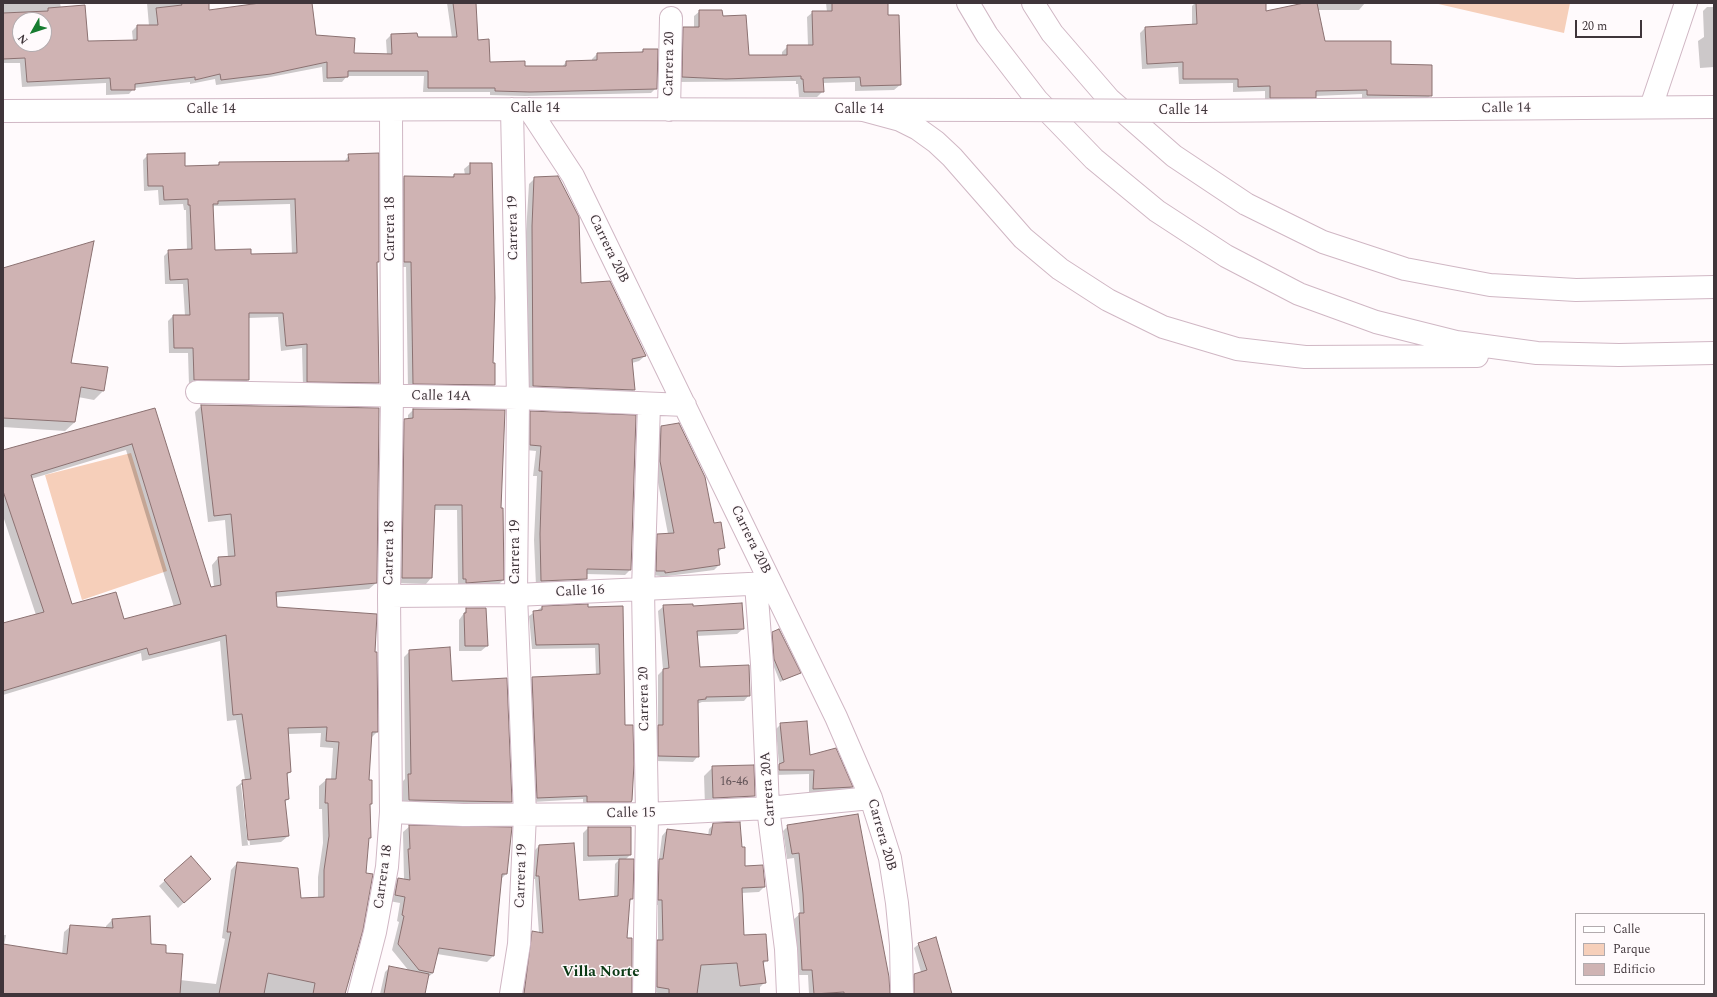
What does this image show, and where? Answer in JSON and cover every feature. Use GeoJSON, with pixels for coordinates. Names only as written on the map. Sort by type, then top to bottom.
{"type":"FeatureCollection","features":[{"type":"Feature","properties":{"kind":"main road"},"geometry":{"type":"LineString","coordinates":[[968,3],[987,35],[1037,100],[1094,159],[1157,212],[1226,256],[1299,294],[1376,322],[1441,339],[1537,353],[1618,355]]}},
{"type":"Feature","properties":{"kind":"main road"},"geometry":{"type":"LineString","coordinates":[[1033,3],[1052,33],[1109,99],[1174,156],[1246,204],[1323,242],[1405,269],[1490,285],[1576,290],[1714,288]]}},
{"type":"Feature","properties":{"kind":"main road"},"geometry":{"type":"LineString","coordinates":[[1650,107],[1686,3]]}},
{"type":"Feature","properties":{"kind":"main road","name":"Carrera 20"},"geometry":{"type":"LineString","coordinates":[[669,110],[671,18]]}},
{"type":"Feature","properties":{"kind":"main road","name":"Calle 14"},"geometry":{"type":"LineString","coordinates":[[3,111],[521,109],[1192,112],[1714,107]]}},
{"type":"Feature","properties":{"kind":"main road","name":"Carrera 19"},"geometry":{"type":"LineString","coordinates":[[511,994],[519,944],[524,815],[516,595],[521,109]]}},
{"type":"Feature","properties":{"kind":"main road","name":"Carrera 20B"},"geometry":{"type":"LineString","coordinates":[[521,109],[573,176],[685,405],[764,584],[836,717],[871,798],[890,858],[897,903],[901,944],[902,994]]}},
{"type":"Feature","properties":{"kind":"main road","name":"Carrera 18"},"geometry":{"type":"LineString","coordinates":[[359,994],[375,932],[387,867],[391,812],[389,596],[392,397],[391,110]]}},
{"type":"Feature","properties":{"kind":"main road"},"geometry":{"type":"LineString","coordinates":[[863,110],[900,120],[918,129],[936,142],[952,157],[1023,238],[1060,269],[1108,300],[1163,327],[1237,348],[1305,357],[1714,353]]}},
{"type":"Feature","properties":{"kind":"main road","name":"Calle 14A"},"geometry":{"type":"LineString","coordinates":[[197,392],[392,397],[518,398],[650,405],[685,405]]}},
{"type":"Feature","properties":{"kind":"main road","name":"Carrera 20"},"geometry":{"type":"LineString","coordinates":[[644,994],[647,814],[643,589],[650,405]]}},
{"type":"Feature","properties":{"kind":"main road","name":"Calle 16"},"geometry":{"type":"LineString","coordinates":[[389,596],[516,595],[764,584]]}},
{"type":"Feature","properties":{"kind":"main road","name":"Carrera 20A"},"geometry":{"type":"LineString","coordinates":[[764,584],[762,664],[768,808],[786,949],[788,994]]}},
{"type":"Feature","properties":{"kind":"main road","name":"Calle 15"},"geometry":{"type":"LineString","coordinates":[[391,812],[463,816],[647,814],[768,808],[871,798]]}},
{"type":"Feature","properties":{"kind":"green space"},"geometry":{"type":"Polygon","coordinates":[[[1434,3],[1570,3],[1564,33],[1434,3]]]}},
{"type":"Feature","properties":{"kind":"green space"},"geometry":{"type":"Polygon","coordinates":[[[131,453],[167,571],[82,600],[45,475],[131,453]]]}},
{"type":"Feature","properties":{"kind":"building"},"geometry":{"type":"Polygon","coordinates":[[[181,3],[209,3],[209,10],[260,3],[312,3],[316,35],[355,38],[354,53],[392,54],[391,34],[417,33],[418,37],[457,37],[453,3],[476,3],[478,40],[489,39],[490,62],[525,61],[525,66],[566,66],[566,61],[597,60],[597,53],[643,52],[643,49],[658,49],[657,89],[530,92],[495,91],[495,88],[428,88],[428,71],[348,71],[348,77],[327,78],[327,62],[271,74],[221,80],[220,74],[195,80],[195,77],[135,84],[135,90],[111,90],[110,78],[27,82],[25,58],[3,59],[3,13],[12,13],[12,52],[52,52],[52,12],[26,12],[48,11],[48,8],[85,5],[88,41],[137,40],[137,25],[158,25],[156,8],[182,5],[181,3]]]}},
{"type":"Feature","properties":{"kind":"building"},"geometry":{"type":"Polygon","coordinates":[[[832,3],[888,3],[888,15],[899,15],[901,85],[861,86],[860,77],[823,78],[824,92],[804,92],[803,79],[801,79],[801,76],[726,79],[682,77],[683,27],[699,27],[699,10],[722,10],[723,16],[746,15],[749,55],[787,55],[787,45],[813,45],[812,11],[832,11],[832,3]]]}},
{"type":"Feature","properties":{"kind":"building"},"geometry":{"type":"Polygon","coordinates":[[[1196,3],[1266,3],[1266,11],[1304,3],[1317,3],[1325,41],[1391,41],[1391,64],[1432,65],[1432,96],[1367,95],[1367,90],[1316,91],[1316,98],[1270,98],[1270,86],[1238,87],[1238,79],[1183,79],[1183,62],[1147,64],[1145,27],[1197,24],[1196,3]]]}},
{"type":"Feature","properties":{"kind":"building"},"geometry":{"type":"Polygon","coordinates":[[[185,153],[185,166],[219,165],[219,162],[349,161],[348,154],[379,153],[379,262],[377,262],[379,383],[307,382],[307,344],[286,346],[283,313],[249,313],[249,380],[194,380],[193,348],[174,348],[173,315],[190,315],[188,279],[170,280],[168,250],[192,249],[190,205],[188,205],[188,199],[164,200],[163,186],[148,186],[147,154],[185,153]],[[295,199],[218,201],[218,204],[213,204],[215,250],[251,249],[251,254],[297,253],[295,199]]]}},
{"type":"Feature","properties":{"kind":"building"},"geometry":{"type":"Polygon","coordinates":[[[470,163],[492,163],[495,298],[493,363],[495,363],[495,385],[413,384],[411,262],[404,262],[404,176],[454,177],[454,174],[470,174],[470,163]]]}},
{"type":"Feature","properties":{"kind":"building"},"geometry":{"type":"Polygon","coordinates":[[[558,176],[579,217],[581,283],[610,281],[646,356],[632,359],[635,390],[533,386],[532,226],[534,177],[558,176]]]}},
{"type":"Feature","properties":{"kind":"building"},"geometry":{"type":"Polygon","coordinates":[[[94,241],[71,363],[108,367],[104,391],[81,387],[75,422],[3,418],[3,268],[94,241]]]}},
{"type":"Feature","properties":{"kind":"building"},"geometry":{"type":"Polygon","coordinates":[[[201,405],[379,408],[377,583],[276,592],[277,607],[377,614],[375,652],[377,652],[378,732],[372,732],[369,780],[372,780],[372,804],[370,804],[371,838],[369,838],[366,873],[373,874],[363,930],[345,994],[313,994],[315,983],[268,973],[264,994],[219,994],[231,932],[227,932],[237,862],[298,868],[301,898],[324,897],[324,870],[329,836],[328,803],[325,803],[326,779],[336,779],[339,742],[326,741],[327,727],[288,728],[291,772],[287,773],[289,799],[285,800],[289,836],[248,840],[242,780],[251,779],[242,714],[233,715],[226,635],[149,655],[147,648],[3,691],[3,623],[44,612],[3,491],[3,450],[155,408],[211,587],[221,585],[218,557],[235,556],[231,514],[214,516],[201,405]],[[132,444],[31,475],[72,604],[116,592],[124,619],[181,604],[132,444]]]}},
{"type":"Feature","properties":{"kind":"building"},"geometry":{"type":"Polygon","coordinates":[[[413,409],[505,410],[501,508],[503,508],[504,580],[466,583],[466,579],[463,579],[462,505],[435,505],[432,578],[402,578],[404,419],[413,418],[413,409]]]}},
{"type":"Feature","properties":{"kind":"building"},"geometry":{"type":"Polygon","coordinates":[[[530,411],[636,415],[631,570],[587,569],[587,579],[541,581],[540,534],[542,471],[539,471],[541,446],[530,445],[530,411]]]}},
{"type":"Feature","properties":{"kind":"building"},"geometry":{"type":"Polygon","coordinates":[[[679,423],[705,477],[714,523],[721,522],[725,548],[718,549],[720,565],[665,573],[665,571],[656,571],[657,534],[674,533],[660,461],[661,426],[679,423]]]}},
{"type":"Feature","properties":{"kind":"building"},"geometry":{"type":"Polygon","coordinates":[[[742,603],[744,629],[697,631],[700,667],[749,665],[750,696],[706,697],[706,699],[698,700],[699,757],[658,756],[658,725],[663,725],[663,669],[669,668],[663,605],[693,604],[693,606],[742,603]]]}},
{"type":"Feature","properties":{"kind":"building"},"geometry":{"type":"Polygon","coordinates":[[[588,604],[588,607],[623,606],[625,725],[633,725],[634,764],[631,802],[587,802],[587,796],[537,798],[532,677],[600,674],[599,644],[536,645],[533,611],[542,610],[542,606],[588,604]]]}},
{"type":"Feature","properties":{"kind":"building"},"geometry":{"type":"Polygon","coordinates":[[[466,608],[486,608],[488,646],[465,646],[464,613],[466,613],[466,608]]]}},
{"type":"Feature","properties":{"kind":"building"},"geometry":{"type":"Polygon","coordinates":[[[779,629],[801,673],[783,680],[774,659],[772,632],[779,629]]]}},
{"type":"Feature","properties":{"kind":"building"},"geometry":{"type":"Polygon","coordinates":[[[450,647],[452,681],[507,678],[512,802],[409,800],[408,774],[411,774],[409,650],[450,647]]]}},
{"type":"Feature","properties":{"kind":"building"},"geometry":{"type":"Polygon","coordinates":[[[807,721],[810,755],[836,748],[853,787],[813,789],[814,770],[779,770],[779,764],[784,762],[780,723],[807,721]]]}},
{"type":"Feature","properties":{"kind":"building"},"geometry":{"type":"Polygon","coordinates":[[[754,765],[755,796],[713,798],[712,766],[754,765]]]}},
{"type":"Feature","properties":{"kind":"building"},"geometry":{"type":"Polygon","coordinates":[[[858,814],[889,977],[890,994],[844,994],[844,992],[814,994],[812,970],[802,970],[799,913],[804,913],[799,853],[792,854],[787,825],[858,814]]]}},
{"type":"Feature","properties":{"kind":"building"},"geometry":{"type":"Polygon","coordinates":[[[740,822],[742,847],[745,847],[745,866],[763,865],[765,887],[742,888],[744,935],[766,934],[768,961],[763,961],[766,983],[740,986],[737,963],[701,965],[697,994],[669,994],[669,989],[657,987],[657,940],[663,940],[662,900],[658,900],[659,859],[663,859],[667,829],[711,835],[713,823],[740,822]]]}},
{"type":"Feature","properties":{"kind":"building"},"geometry":{"type":"Polygon","coordinates":[[[409,825],[512,827],[507,874],[502,874],[494,956],[439,948],[433,973],[419,970],[398,944],[404,916],[402,915],[405,897],[395,895],[398,878],[410,880],[408,849],[410,849],[409,825]]]}},
{"type":"Feature","properties":{"kind":"building"},"geometry":{"type":"Polygon","coordinates":[[[588,827],[631,827],[631,855],[588,856],[588,827]]]}},
{"type":"Feature","properties":{"kind":"building"},"geometry":{"type":"Polygon","coordinates":[[[574,843],[579,900],[618,896],[619,859],[634,859],[633,899],[630,899],[627,938],[632,938],[632,994],[524,994],[532,931],[543,933],[539,876],[536,876],[539,845],[574,843]]]}},
{"type":"Feature","properties":{"kind":"building"},"geometry":{"type":"Polygon","coordinates":[[[191,856],[211,879],[184,903],[164,880],[191,856]]]}},
{"type":"Feature","properties":{"kind":"building"},"geometry":{"type":"Polygon","coordinates":[[[150,916],[151,944],[166,945],[166,953],[183,954],[180,994],[3,994],[3,944],[67,954],[70,925],[113,928],[112,919],[150,916]]]}},
{"type":"Feature","properties":{"kind":"building"},"geometry":{"type":"Polygon","coordinates":[[[936,937],[952,994],[914,994],[914,974],[927,970],[918,943],[936,937]]]}},
{"type":"Feature","properties":{"kind":"building"},"geometry":{"type":"Polygon","coordinates":[[[389,966],[429,974],[425,994],[384,994],[389,966]]]}},
{"type":"Feature","properties":{"kind":"district","name":"Villa Norte"},"geometry":{"type":"Point","coordinates":[601,973]}}]}
